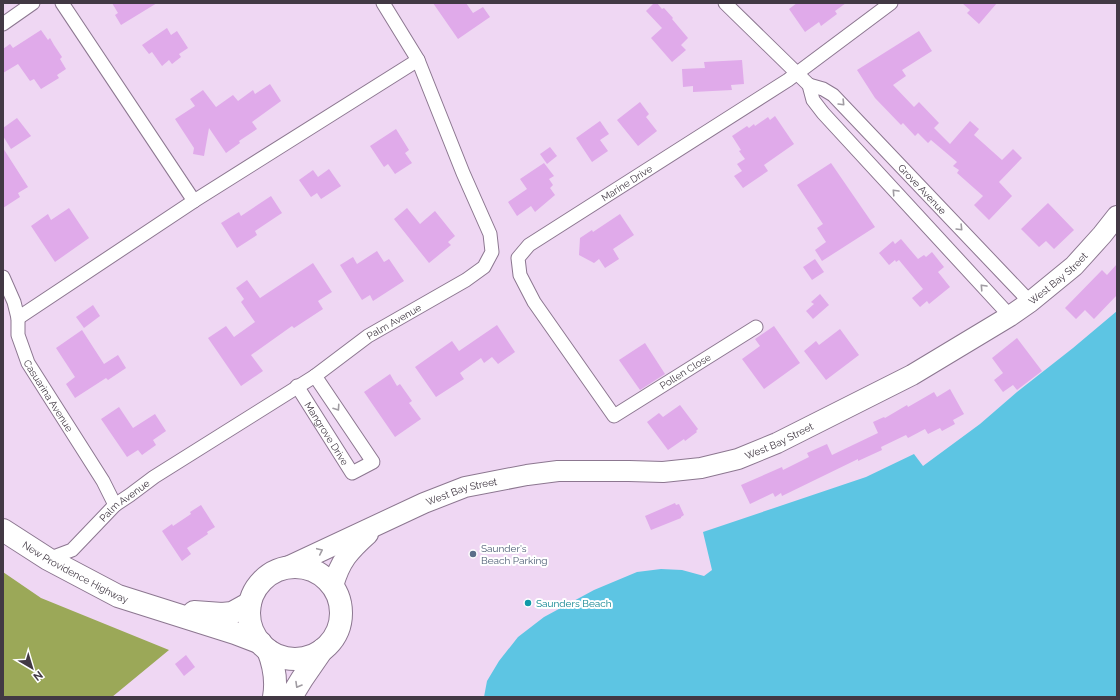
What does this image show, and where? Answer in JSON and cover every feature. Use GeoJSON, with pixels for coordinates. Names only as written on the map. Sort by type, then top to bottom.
{"type":"FeatureCollection","features":[{"type":"Feature","properties":{"kind":"highway","name":"New Providence Highway"},"geometry":{"type":"LineString","coordinates":[[3,530],[48,559],[118,596],[235,633],[264,646]]}},
{"type":"Feature","properties":{"kind":"highway","name":"West Bay Street"},"geometry":{"type":"LineString","coordinates":[[274,697],[276,678],[274,664],[252,628],[249,612],[250,604],[253,594],[259,585],[270,574],[285,568],[296,567],[306,568],[317,572],[326,578],[333,586],[341,606],[340,624],[332,640],[322,650],[291,697]]}},
{"type":"Feature","properties":{"kind":"highway","name":"New Providence Highway"},"geometry":{"type":"LineString","coordinates":[[151,607],[222,614],[232,612],[250,604]]}},
{"type":"Feature","properties":{"kind":"highway","name":"West Bay Street"},"geometry":{"type":"LineString","coordinates":[[264,646],[286,658],[304,658],[322,650]]}},
{"type":"Feature","properties":{"kind":"main road","name":"West Bay Street"},"geometry":{"type":"LineString","coordinates":[[285,568],[381,522],[465,487],[527,475],[558,471],[588,470],[663,472],[701,468],[738,459],[777,443],[912,375],[1010,316],[1030,302],[1074,266],[1117,216]]}},
{"type":"Feature","properties":{"kind":"main road","name":"West Bay Street"},"geometry":{"type":"LineString","coordinates":[[333,586],[342,562],[355,546],[381,522]]}},
{"type":"Feature","properties":{"kind":"street"},"geometry":{"type":"LineString","coordinates":[[3,24],[33,3]]}},
{"type":"Feature","properties":{"kind":"street"},"geometry":{"type":"LineString","coordinates":[[62,3],[194,201]]}},
{"type":"Feature","properties":{"kind":"street","name":"Palm Avenue"},"geometry":{"type":"LineString","coordinates":[[48,559],[72,550],[115,505],[154,477],[315,376],[368,336],[466,280],[484,267],[492,252],[490,234],[463,173],[418,60],[383,3]]}},
{"type":"Feature","properties":{"kind":"street","name":"Grove Avenue"},"geometry":{"type":"LineString","coordinates":[[725,3],[808,85],[813,100],[823,113],[1010,316]]}},
{"type":"Feature","properties":{"kind":"street","name":"Marine Drive"},"geometry":{"type":"LineString","coordinates":[[614,416],[534,302],[520,275],[518,258],[529,245],[788,80],[891,3]]}},
{"type":"Feature","properties":{"kind":"street"},"geometry":{"type":"LineString","coordinates":[[18,318],[194,201],[418,60]]}},
{"type":"Feature","properties":{"kind":"street","name":"Grove Avenue"},"geometry":{"type":"LineString","coordinates":[[808,85],[823,89],[833,95],[1030,302]]}},
{"type":"Feature","properties":{"kind":"street","name":"Casuarina Avenue"},"geometry":{"type":"LineString","coordinates":[[3,278],[14,302],[18,318],[18,335],[28,363],[103,481],[115,505]]}},
{"type":"Feature","properties":{"kind":"street","name":"Pollen Close"},"geometry":{"type":"LineString","coordinates":[[614,416],[756,326]]}},
{"type":"Feature","properties":{"kind":"street","name":"Mangrove Drive"},"geometry":{"type":"LineString","coordinates":[[297,386],[352,473],[373,462],[315,376]]}},
{"type":"Feature","properties":{"kind":"street"},"geometry":{"type":"LineString","coordinates":[[72,550],[78,575]]}},
{"type":"Feature","properties":{"kind":"green space"},"geometry":{"type":"Polygon","coordinates":[[[3,572],[41,598],[169,650],[112,697],[3,697],[3,572]]]}},
{"type":"Feature","properties":{"kind":"water"},"geometry":{"type":"Polygon","coordinates":[[[1117,311],[1117,697],[484,697],[487,681],[499,661],[518,637],[544,617],[594,590],[637,572],[661,569],[682,570],[704,576],[712,570],[703,532],[866,477],[914,454],[923,466],[980,424],[1117,311]]]}},
{"type":"Feature","properties":{"kind":"building"},"geometry":{"type":"Polygon","coordinates":[[[112,3],[157,3],[121,25],[115,15],[118,13],[112,3]]]}},
{"type":"Feature","properties":{"kind":"building"},"geometry":{"type":"Polygon","coordinates":[[[433,3],[466,3],[473,13],[483,7],[490,17],[458,39],[433,3]]]}},
{"type":"Feature","properties":{"kind":"building"},"geometry":{"type":"Polygon","coordinates":[[[654,3],[657,3],[662,9],[664,8],[688,38],[681,45],[686,50],[672,62],[651,38],[662,28],[646,11],[654,3]]]}},
{"type":"Feature","properties":{"kind":"building"},"geometry":{"type":"Polygon","coordinates":[[[797,3],[846,3],[835,11],[837,14],[821,26],[819,22],[805,32],[789,9],[797,3]]]}},
{"type":"Feature","properties":{"kind":"building"},"geometry":{"type":"Polygon","coordinates":[[[962,3],[997,3],[979,24],[967,13],[970,10],[962,3]]]}},
{"type":"Feature","properties":{"kind":"building"},"geometry":{"type":"Polygon","coordinates":[[[167,28],[171,35],[177,31],[188,48],[179,54],[181,57],[172,64],[169,60],[162,66],[152,52],[149,54],[142,45],[167,28]]]}},
{"type":"Feature","properties":{"kind":"building"},"geometry":{"type":"Polygon","coordinates":[[[41,30],[48,40],[50,38],[62,57],[60,59],[66,69],[57,75],[59,78],[41,89],[34,79],[30,81],[18,64],[3,73],[3,49],[10,44],[13,48],[41,30]]]}},
{"type":"Feature","properties":{"kind":"building"},"geometry":{"type":"Polygon","coordinates":[[[919,31],[932,51],[902,70],[906,76],[893,85],[914,107],[919,102],[939,123],[934,128],[950,144],[970,121],[979,129],[974,135],[1002,160],[1013,149],[1022,158],[999,182],[1012,196],[989,220],[974,205],[983,196],[957,173],[959,170],[953,166],[957,162],[931,140],[928,143],[918,133],[915,136],[903,123],[901,125],[875,98],[857,70],[919,31]]]}},
{"type":"Feature","properties":{"kind":"building"},"geometry":{"type":"Polygon","coordinates":[[[742,60],[744,84],[731,85],[732,90],[693,92],[693,86],[683,87],[682,69],[705,68],[704,62],[742,60]]]}},
{"type":"Feature","properties":{"kind":"building"},"geometry":{"type":"Polygon","coordinates":[[[270,84],[281,101],[252,122],[257,129],[239,141],[240,143],[226,153],[209,128],[204,156],[193,154],[194,148],[175,119],[195,106],[190,99],[203,90],[216,107],[233,95],[238,101],[253,90],[255,94],[270,84]]]}},
{"type":"Feature","properties":{"kind":"building"},"geometry":{"type":"Polygon","coordinates":[[[640,102],[649,114],[646,117],[657,131],[638,146],[617,120],[640,102]]]}},
{"type":"Feature","properties":{"kind":"building"},"geometry":{"type":"Polygon","coordinates":[[[775,116],[794,144],[764,165],[768,171],[743,188],[734,176],[742,171],[737,164],[745,159],[739,151],[741,150],[732,136],[747,126],[749,128],[754,124],[755,126],[768,117],[770,120],[775,116]]]}},
{"type":"Feature","properties":{"kind":"building"},"geometry":{"type":"Polygon","coordinates":[[[17,118],[31,136],[11,149],[3,136],[3,128],[17,118]]]}},
{"type":"Feature","properties":{"kind":"building"},"geometry":{"type":"Polygon","coordinates":[[[600,121],[609,134],[600,140],[608,151],[592,162],[576,138],[600,121]]]}},
{"type":"Feature","properties":{"kind":"building"},"geometry":{"type":"Polygon","coordinates":[[[396,129],[409,150],[405,153],[412,163],[395,174],[388,164],[384,167],[370,146],[396,129]]]}},
{"type":"Feature","properties":{"kind":"building"},"geometry":{"type":"Polygon","coordinates":[[[550,147],[557,156],[547,164],[540,154],[550,147]]]}},
{"type":"Feature","properties":{"kind":"building"},"geometry":{"type":"Polygon","coordinates":[[[3,148],[28,187],[18,193],[20,197],[3,208],[3,148]]]}},
{"type":"Feature","properties":{"kind":"building"},"geometry":{"type":"Polygon","coordinates":[[[544,163],[554,176],[549,179],[553,185],[550,188],[555,195],[535,212],[531,206],[517,216],[508,202],[527,189],[520,179],[544,163]]]}},
{"type":"Feature","properties":{"kind":"building"},"geometry":{"type":"Polygon","coordinates":[[[831,163],[875,227],[822,261],[815,250],[826,242],[817,228],[823,224],[797,185],[831,163]]]}},
{"type":"Feature","properties":{"kind":"building"},"geometry":{"type":"Polygon","coordinates":[[[329,169],[341,186],[321,199],[317,193],[311,197],[299,180],[313,170],[318,177],[329,169]]]}},
{"type":"Feature","properties":{"kind":"building"},"geometry":{"type":"Polygon","coordinates":[[[271,196],[282,213],[255,231],[257,235],[237,248],[221,223],[239,212],[241,216],[271,196]]]}},
{"type":"Feature","properties":{"kind":"building"},"geometry":{"type":"Polygon","coordinates":[[[1048,203],[1074,230],[1054,249],[1046,241],[1039,247],[1021,229],[1048,203]]]}},
{"type":"Feature","properties":{"kind":"building"},"geometry":{"type":"Polygon","coordinates":[[[69,208],[89,238],[55,262],[31,226],[48,214],[51,220],[69,208]]]}},
{"type":"Feature","properties":{"kind":"building"},"geometry":{"type":"Polygon","coordinates":[[[407,208],[420,224],[435,211],[455,236],[448,242],[451,245],[429,263],[394,219],[407,208]]]}},
{"type":"Feature","properties":{"kind":"building"},"geometry":{"type":"Polygon","coordinates":[[[620,214],[634,235],[613,249],[619,259],[605,268],[599,259],[594,263],[579,255],[580,238],[592,230],[593,232],[620,214]]]}},
{"type":"Feature","properties":{"kind":"building"},"geometry":{"type":"Polygon","coordinates":[[[901,239],[918,259],[924,255],[926,257],[932,252],[944,267],[938,272],[950,287],[929,304],[927,301],[920,307],[912,298],[923,289],[899,260],[896,262],[895,260],[889,265],[879,253],[893,241],[895,244],[901,239]]]}},
{"type":"Feature","properties":{"kind":"building"},"geometry":{"type":"Polygon","coordinates":[[[377,251],[384,262],[389,259],[404,281],[373,301],[370,295],[362,300],[340,265],[353,257],[357,264],[377,251]]]}},
{"type":"Feature","properties":{"kind":"building"},"geometry":{"type":"Polygon","coordinates":[[[815,259],[824,272],[812,280],[803,267],[815,259]]]}},
{"type":"Feature","properties":{"kind":"building"},"geometry":{"type":"Polygon","coordinates":[[[313,263],[332,292],[318,301],[323,309],[294,328],[292,326],[251,355],[263,371],[241,386],[208,338],[226,326],[234,337],[255,322],[241,302],[244,299],[236,288],[247,280],[260,298],[313,263]]]}},
{"type":"Feature","properties":{"kind":"building"},"geometry":{"type":"Polygon","coordinates":[[[1117,264],[1117,295],[1094,319],[1085,310],[1076,319],[1065,308],[1102,270],[1107,275],[1117,264]]]}},
{"type":"Feature","properties":{"kind":"building"},"geometry":{"type":"Polygon","coordinates":[[[820,294],[829,305],[813,319],[806,311],[814,304],[811,302],[820,294]]]}},
{"type":"Feature","properties":{"kind":"building"},"geometry":{"type":"Polygon","coordinates":[[[93,305],[100,316],[84,328],[76,317],[93,305]]]}},
{"type":"Feature","properties":{"kind":"building"},"geometry":{"type":"Polygon","coordinates":[[[497,325],[515,352],[498,364],[492,357],[484,363],[481,358],[460,373],[464,379],[436,397],[415,367],[452,341],[459,351],[497,325]]]}},
{"type":"Feature","properties":{"kind":"building"},"geometry":{"type":"Polygon","coordinates":[[[774,326],[800,363],[764,389],[742,359],[760,346],[755,339],[774,326]]]}},
{"type":"Feature","properties":{"kind":"building"},"geometry":{"type":"Polygon","coordinates":[[[840,329],[859,355],[826,380],[804,351],[816,341],[819,345],[840,329]]]}},
{"type":"Feature","properties":{"kind":"building"},"geometry":{"type":"Polygon","coordinates":[[[82,330],[104,364],[118,355],[126,368],[108,380],[106,378],[75,398],[66,384],[75,377],[56,348],[82,330]]]}},
{"type":"Feature","properties":{"kind":"building"},"geometry":{"type":"Polygon","coordinates":[[[1017,338],[1042,371],[1017,390],[1013,385],[1003,392],[994,380],[1003,373],[992,358],[1017,338]]]}},
{"type":"Feature","properties":{"kind":"building"},"geometry":{"type":"Polygon","coordinates":[[[645,343],[665,374],[640,390],[619,360],[645,343]]]}},
{"type":"Feature","properties":{"kind":"building"},"geometry":{"type":"Polygon","coordinates":[[[390,374],[397,386],[400,384],[412,401],[409,403],[421,419],[395,437],[364,392],[390,374]]]}},
{"type":"Feature","properties":{"kind":"building"},"geometry":{"type":"Polygon","coordinates":[[[950,389],[964,414],[953,420],[955,424],[942,431],[940,428],[928,434],[925,429],[908,438],[906,435],[881,447],[882,450],[858,461],[858,459],[782,496],[781,493],[775,497],[773,493],[750,504],[741,485],[782,467],[783,470],[809,457],[807,453],[827,444],[832,455],[878,433],[873,422],[884,417],[885,418],[907,405],[908,407],[934,392],[937,397],[950,389]]]}},
{"type":"Feature","properties":{"kind":"building"},"geometry":{"type":"Polygon","coordinates":[[[680,405],[698,429],[696,431],[697,432],[685,441],[684,439],[668,450],[647,422],[659,413],[663,417],[680,405]]]}},
{"type":"Feature","properties":{"kind":"building"},"geometry":{"type":"Polygon","coordinates":[[[119,407],[133,428],[155,414],[166,431],[153,440],[156,445],[142,455],[138,450],[127,457],[101,419],[119,407]]]}},
{"type":"Feature","properties":{"kind":"building"},"geometry":{"type":"Polygon","coordinates":[[[675,503],[676,505],[679,504],[684,515],[681,518],[651,530],[645,516],[675,503]]]}},
{"type":"Feature","properties":{"kind":"building"},"geometry":{"type":"Polygon","coordinates":[[[201,505],[215,527],[207,532],[208,534],[187,548],[191,554],[182,561],[162,531],[172,524],[173,526],[191,514],[190,512],[201,505]]]}},
{"type":"Feature","properties":{"kind":"building"},"geometry":{"type":"Polygon","coordinates":[[[186,655],[195,667],[184,676],[175,664],[186,655]]]}},
{"type":"Feature","properties":{"kind":"place","name":"Saunder's Beach Parking"},"geometry":{"type":"Point","coordinates":[473,554]}},
{"type":"Feature","properties":{"kind":"place","name":"Saunders Beach"},"geometry":{"type":"Point","coordinates":[528,603]}}]}
